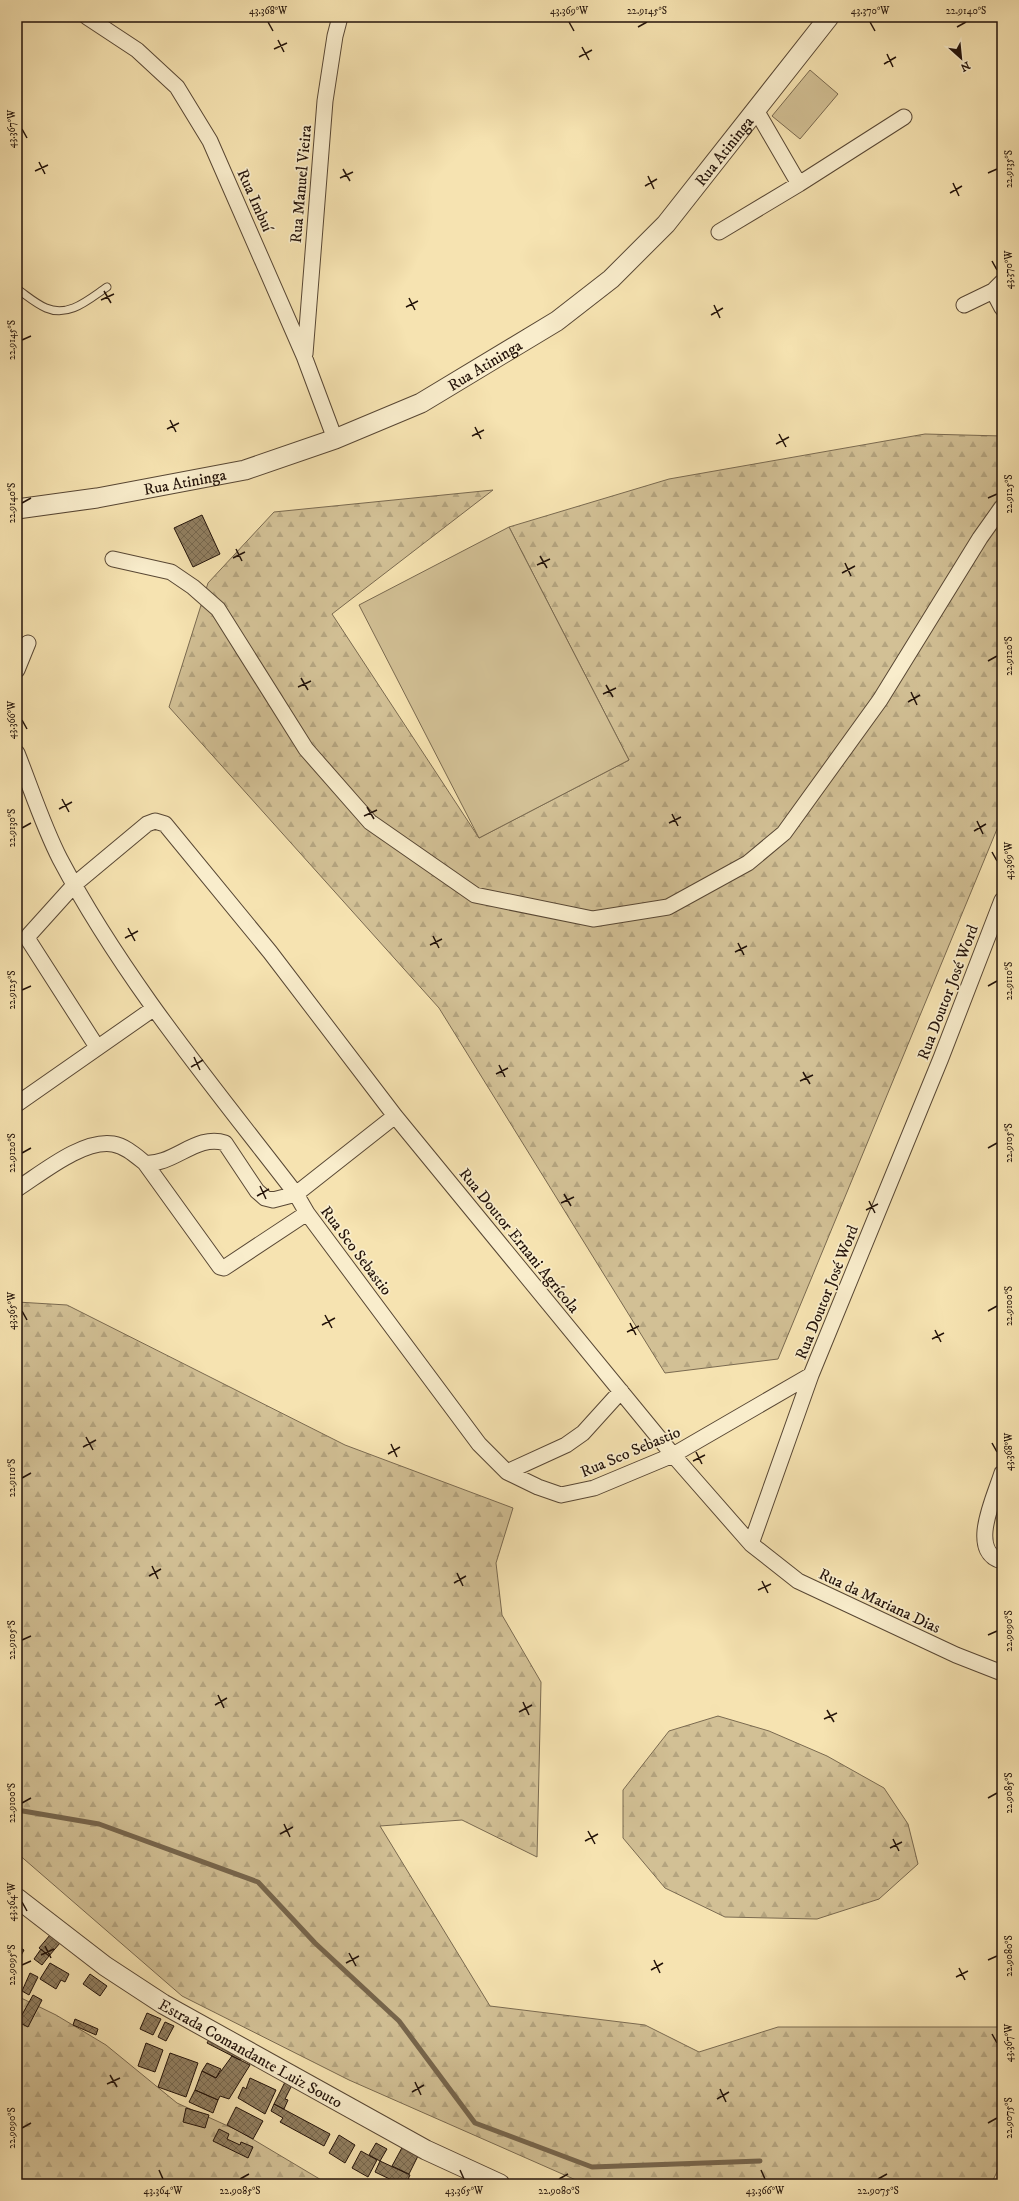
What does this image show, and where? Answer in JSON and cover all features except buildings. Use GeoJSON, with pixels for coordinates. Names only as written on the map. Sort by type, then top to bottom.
{"type":"FeatureCollection","features":[{"type":"Feature","properties":{"kind":"street","name":"Rua Imbuí"},"geometry":{"type":"LineString","coordinates":[[87,17],[137,50],[176,87],[210,142],[304,356],[335,438]]}},
{"type":"Feature","properties":{"kind":"street","name":"Rua Manuel Vieira"},"geometry":{"type":"LineString","coordinates":[[304,356],[325,101],[335,36],[340,17]]}},
{"type":"Feature","properties":{"kind":"street","name":"Rua Atininga"},"geometry":{"type":"LineString","coordinates":[[17,509],[97,498],[245,470],[335,438],[421,403],[557,321],[611,279],[666,224],[829,17]]}},
{"type":"Feature","properties":{"kind":"street"},"geometry":{"type":"LineString","coordinates":[[756,110],[799,184]]}},
{"type":"Feature","properties":{"kind":"street"},"geometry":{"type":"LineString","coordinates":[[719,232],[799,184],[904,117]]}},
{"type":"Feature","properties":{"kind":"street"},"geometry":{"type":"LineString","coordinates":[[964,304],[997,286],[1002,308]]}},
{"type":"Feature","properties":{"kind":"street"},"geometry":{"type":"LineString","coordinates":[[113,559],[171,572],[193,587],[218,609],[306,749],[370,822],[475,895],[593,920],[668,907],[748,863],[784,833],[880,700],[980,538],[1002,507]]}},
{"type":"Feature","properties":{"kind":"street"},"geometry":{"type":"LineString","coordinates":[[17,670],[28,643]]}},
{"type":"Feature","properties":{"kind":"street","name":"Rua Sco Sebastio"},"geometry":{"type":"LineString","coordinates":[[17,753],[60,858],[95,920],[153,1009],[296,1194],[307,1213],[479,1444],[507,1472],[538,1487],[561,1495],[594,1488],[673,1455],[811,1375]]}},
{"type":"Feature","properties":{"kind":"street","name":"Rua Doutor Ernani Agrícola"},"geometry":{"type":"LineString","coordinates":[[75,884],[147,824],[155,821],[165,824],[270,952],[395,1116],[673,1455],[751,1544]]}},
{"type":"Feature","properties":{"kind":"street"},"geometry":{"type":"LineString","coordinates":[[75,884],[31,930],[29,940],[97,1047]]}},
{"type":"Feature","properties":{"kind":"street","name":"Rua Doutor José Word"},"geometry":{"type":"LineString","coordinates":[[751,1544],[811,1375],[941,1058],[1002,900]]}},
{"type":"Feature","properties":{"kind":"street"},"geometry":{"type":"LineString","coordinates":[[17,1104],[153,1009]]}},
{"type":"Feature","properties":{"kind":"street"},"geometry":{"type":"LineString","coordinates":[[144,1163],[157,1163],[206,1142],[216,1140],[225,1143],[257,1192],[265,1198],[273,1200],[296,1194],[395,1116]]}},
{"type":"Feature","properties":{"kind":"street"},"geometry":{"type":"LineString","coordinates":[[17,1189],[80,1150],[97,1144],[114,1144],[130,1152],[144,1163],[220,1267],[224,1268],[307,1213]]}},
{"type":"Feature","properties":{"kind":"street"},"geometry":{"type":"LineString","coordinates":[[507,1472],[566,1445],[583,1432],[621,1391]]}},
{"type":"Feature","properties":{"kind":"street"},"geometry":{"type":"LineString","coordinates":[[1002,1473],[983,1534],[986,1550],[996,1559],[1002,1561]]}},
{"type":"Feature","properties":{"kind":"street","name":"Rua da Mariana Dias"},"geometry":{"type":"LineString","coordinates":[[751,1544],[798,1581],[956,1656],[1002,1674]]}},
{"type":"Feature","properties":{"kind":"street","name":"Estrada Comandante Luiz Souto"},"geometry":{"type":"LineString","coordinates":[[17,1898],[105,1966],[163,2004],[426,2150],[500,2184]]}},
{"type":"Feature","properties":{"kind":"lane"},"geometry":{"type":"LineString","coordinates":[[17,289],[46,308],[60,310],[72,309],[107,287]]}},
{"type":"Feature","properties":{"kind":"green space"},"geometry":{"type":"Polygon","coordinates":[[[810,70],[838,94],[800,139],[772,116],[810,70]]]}},
{"type":"Feature","properties":{"kind":"green space"},"geometry":{"type":"Polygon","coordinates":[[[925,434],[1002,436],[1002,817],[778,1359],[665,1373],[439,1008],[169,707],[208,583],[274,512],[493,490],[332,614],[479,838],[629,760],[509,527],[669,479],[925,434]]]}},
{"type":"Feature","properties":{"kind":"green space"},"geometry":{"type":"Polygon","coordinates":[[[509,527],[629,760],[479,838],[359,605],[509,527]]]}},
{"type":"Feature","properties":{"kind":"green space"},"geometry":{"type":"Polygon","coordinates":[[[17,1302],[67,1305],[345,1445],[513,1508],[496,1563],[502,1615],[541,1682],[537,1857],[462,1820],[380,1826],[490,2006],[645,2025],[699,2052],[778,2027],[1002,2027],[1002,2162],[991,2184],[585,2184],[349,2080],[182,1996],[17,1853],[17,1302]]]}},
{"type":"Feature","properties":{"kind":"green space"},"geometry":{"type":"Polygon","coordinates":[[[718,1716],[769,1731],[827,1756],[884,1788],[908,1824],[918,1864],[879,1899],[817,1919],[725,1917],[665,1888],[623,1838],[623,1790],[669,1731],[718,1716]]]}},
{"type":"Feature","properties":{"kind":"green space"},"geometry":{"type":"Polygon","coordinates":[[[17,1996],[56,2015],[106,2045],[177,2103],[239,2131],[328,2184],[17,2184],[17,1996]]]}},
{"type":"Feature","properties":{"kind":"waterway"},"geometry":{"type":"LineString","coordinates":[[17,1810],[99,1824],[258,1882],[315,1943],[399,2021],[475,2123],[592,2167],[760,2161]]}}]}
